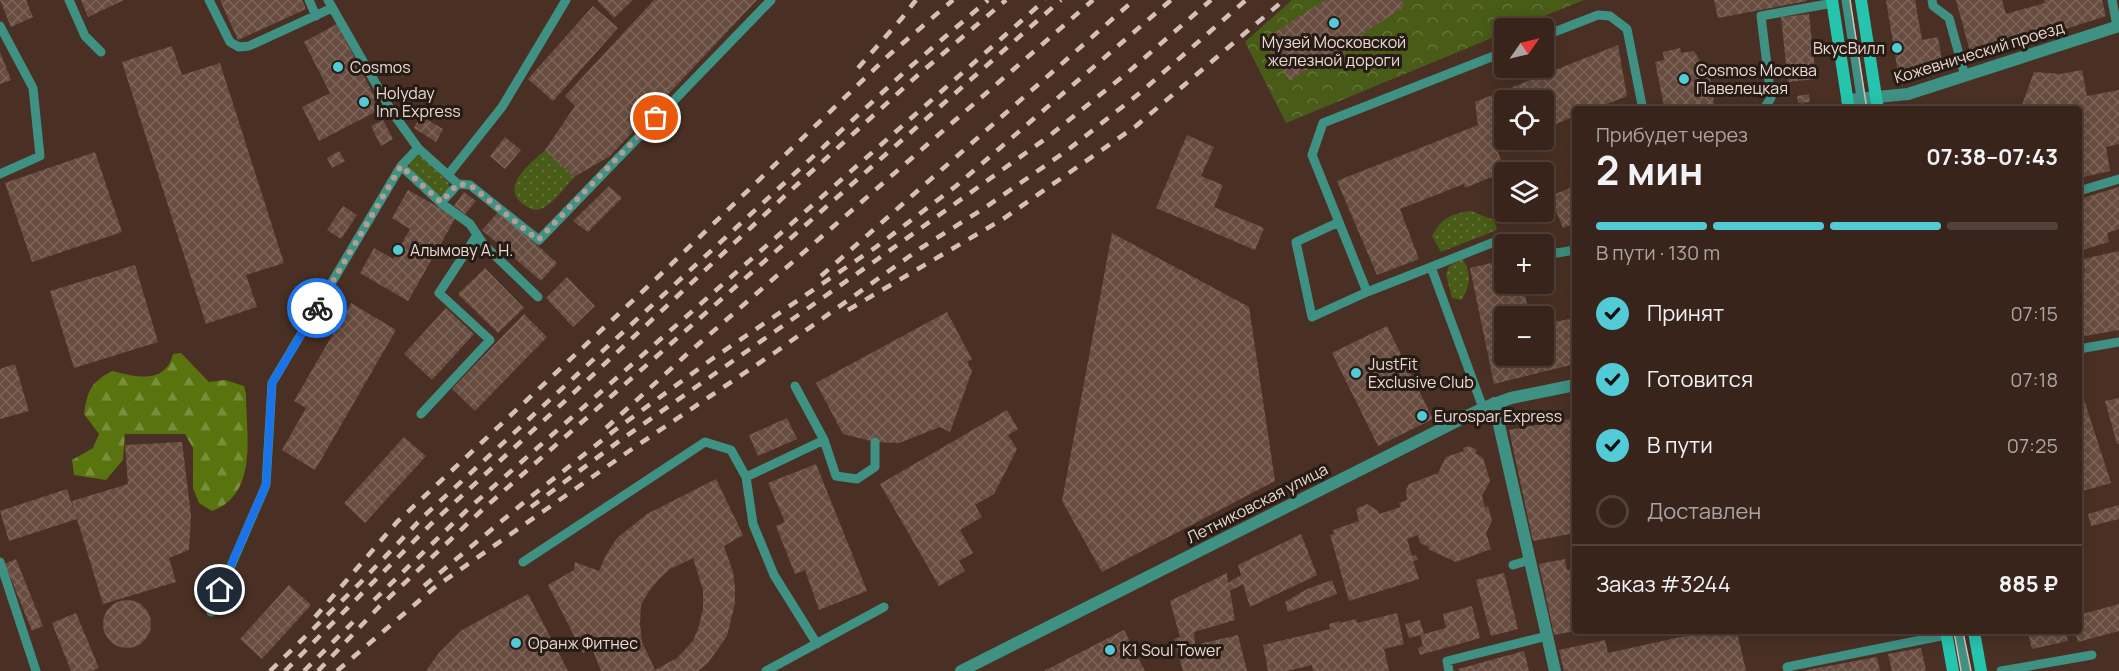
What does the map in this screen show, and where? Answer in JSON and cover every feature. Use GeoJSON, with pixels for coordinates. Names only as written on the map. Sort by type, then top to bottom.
{"type":"FeatureCollection","features":[{"type":"Feature","properties":{"kind":"main road"},"geometry":{"type":"LineString","coordinates":[[1861,0],[1877,103]]}},
{"type":"Feature","properties":{"kind":"main road"},"geometry":{"type":"LineString","coordinates":[[1833,2],[1848,105]]}},
{"type":"Feature","properties":{"kind":"main road"},"geometry":{"type":"LineString","coordinates":[[1950,634],[1953,671]]}},
{"type":"Feature","properties":{"kind":"main road"},"geometry":{"type":"LineString","coordinates":[[1974,634],[1981,671]]}},
{"type":"Feature","properties":{"kind":"street","name":"Кожевнический проезд"},"geometry":{"type":"LineString","coordinates":[[1848,105],[1877,103],[1908,94],[2118,26]]}},
{"type":"Feature","properties":{"kind":"street","name":"Летниковская улица"},"geometry":{"type":"LineString","coordinates":[[962,671],[1488,406],[1511,398],[1572,386]]}},
{"type":"Feature","properties":{"kind":"street"},"geometry":{"type":"LineString","coordinates":[[1488,406],[1530,560],[1555,671]]}},
{"type":"Feature","properties":{"kind":"lane"},"geometry":{"type":"LineString","coordinates":[[69,0],[85,36],[100,52]]}},
{"type":"Feature","properties":{"kind":"lane"},"geometry":{"type":"LineString","coordinates":[[210,0],[230,42],[239,47],[249,46],[316,16],[330,4],[392,112],[418,148],[458,184],[470,185],[538,240],[771,0]]}},
{"type":"Feature","properties":{"kind":"lane"},"geometry":{"type":"LineString","coordinates":[[309,0],[316,16]]}},
{"type":"Feature","properties":{"kind":"lane"},"geometry":{"type":"LineString","coordinates":[[448,175],[502,107],[566,0]]}},
{"type":"Feature","properties":{"kind":"lane"},"geometry":{"type":"LineString","coordinates":[[1846,0],[1862,104]]}},
{"type":"Feature","properties":{"kind":"lane"},"geometry":{"type":"LineString","coordinates":[[1932,0],[1932,6],[1949,18],[1965,76]]}},
{"type":"Feature","properties":{"kind":"lane"},"geometry":{"type":"LineString","coordinates":[[2112,0],[2118,26]]}},
{"type":"Feature","properties":{"kind":"lane"},"geometry":{"type":"LineString","coordinates":[[1766,106],[1771,98],[1761,16],[1833,2]]}},
{"type":"Feature","properties":{"kind":"lane"},"geometry":{"type":"LineString","coordinates":[[1554,32],[1598,15],[1610,16],[1627,28],[1641,106]]}},
{"type":"Feature","properties":{"kind":"lane"},"geometry":{"type":"LineString","coordinates":[[0,26],[33,88],[40,156],[0,174]]}},
{"type":"Feature","properties":{"kind":"lane"},"geometry":{"type":"LineString","coordinates":[[1367,292],[1312,155],[1323,123],[1494,56]]}},
{"type":"Feature","properties":{"kind":"lane"},"geometry":{"type":"LineString","coordinates":[[211,612],[266,485],[272,383],[401,166],[418,148]]}},
{"type":"Feature","properties":{"kind":"lane"},"geometry":{"type":"LineString","coordinates":[[401,166],[441,202],[470,224],[484,245],[538,297]]}},
{"type":"Feature","properties":{"kind":"lane"},"geometry":{"type":"LineString","coordinates":[[2082,190],[2119,179]]}},
{"type":"Feature","properties":{"kind":"lane"},"geometry":{"type":"LineString","coordinates":[[441,202],[458,184]]}},
{"type":"Feature","properties":{"kind":"lane"},"geometry":{"type":"LineString","coordinates":[[1339,222],[1296,242],[1312,317],[1367,292],[1494,242]]}},
{"type":"Feature","properties":{"kind":"lane"},"geometry":{"type":"LineString","coordinates":[[421,414],[490,340],[439,293],[477,235]]}},
{"type":"Feature","properties":{"kind":"lane"},"geometry":{"type":"LineString","coordinates":[[1554,252],[1572,250]]}},
{"type":"Feature","properties":{"kind":"lane"},"geometry":{"type":"LineString","coordinates":[[1431,267],[1488,406]]}},
{"type":"Feature","properties":{"kind":"lane"},"geometry":{"type":"LineString","coordinates":[[2082,348],[2119,342]]}},
{"type":"Feature","properties":{"kind":"lane"},"geometry":{"type":"LineString","coordinates":[[795,386],[824,440],[836,476],[857,479],[875,467],[875,442]]}},
{"type":"Feature","properties":{"kind":"lane"},"geometry":{"type":"LineString","coordinates":[[746,477],[824,440]]}},
{"type":"Feature","properties":{"kind":"lane"},"geometry":{"type":"LineString","coordinates":[[523,562],[705,442],[731,450],[746,477],[753,524],[774,575],[817,644]]}},
{"type":"Feature","properties":{"kind":"lane"},"geometry":{"type":"LineString","coordinates":[[1514,565],[1530,560]]}},
{"type":"Feature","properties":{"kind":"lane"},"geometry":{"type":"LineString","coordinates":[[0,562],[36,671]]}},
{"type":"Feature","properties":{"kind":"lane"},"geometry":{"type":"LineString","coordinates":[[766,671],[884,607]]}},
{"type":"Feature","properties":{"kind":"lane"},"geometry":{"type":"LineString","coordinates":[[1788,671],[1787,667],[1945,634]]}},
{"type":"Feature","properties":{"kind":"lane"},"geometry":{"type":"LineString","coordinates":[[1950,634],[1966,671]]}},
{"type":"Feature","properties":{"kind":"lane"},"geometry":{"type":"LineString","coordinates":[[1449,671],[1447,661],[1547,636]]}},
{"type":"Feature","properties":{"kind":"lane"},"geometry":{"type":"LineString","coordinates":[[2001,671],[2092,655]]}},
{"type":"Feature","properties":{"kind":"green space"},"geometry":{"type":"Polygon","coordinates":[[[1292,0],[1584,0],[1540,18],[1494,18],[1494,37],[1286,123],[1245,42],[1292,0]]]}},
{"type":"Feature","properties":{"kind":"green space"},"geometry":{"type":"Polygon","coordinates":[[[545,150],[574,177],[552,202],[539,210],[534,210],[518,199],[515,184],[525,169],[545,150]]]}},
{"type":"Feature","properties":{"kind":"green space"},"geometry":{"type":"Polygon","coordinates":[[[416,155],[422,157],[449,183],[449,188],[442,195],[438,195],[410,168],[408,163],[416,155]]]}},
{"type":"Feature","properties":{"kind":"green space"},"geometry":{"type":"Polygon","coordinates":[[[1471,211],[1494,220],[1497,230],[1441,252],[1432,236],[1443,221],[1457,214],[1471,211]]]}},
{"type":"Feature","properties":{"kind":"green space"},"geometry":{"type":"Polygon","coordinates":[[[1463,259],[1469,280],[1462,300],[1452,298],[1446,274],[1449,266],[1463,259]]]}},
{"type":"Feature","properties":{"kind":"green space"},"geometry":{"type":"Polygon","coordinates":[[[181,353],[209,382],[225,380],[244,386],[247,461],[237,491],[227,503],[212,511],[199,503],[193,488],[193,448],[185,434],[125,434],[123,460],[106,480],[74,475],[72,460],[93,448],[99,434],[84,414],[91,388],[99,379],[112,371],[141,377],[155,375],[168,366],[173,354],[181,353]]]}},
{"type":"Feature","properties":{"kind":"building"},"geometry":{"type":"Polygon","coordinates":[[[0,0],[26,0],[33,17],[11,27],[0,0]]]}},
{"type":"Feature","properties":{"kind":"building"},"geometry":{"type":"Polygon","coordinates":[[[81,0],[124,0],[88,17],[81,0]]]}},
{"type":"Feature","properties":{"kind":"building"},"geometry":{"type":"Polygon","coordinates":[[[220,0],[302,0],[306,9],[238,40],[220,0]]]}},
{"type":"Feature","properties":{"kind":"building"},"geometry":{"type":"Polygon","coordinates":[[[597,0],[633,0],[614,18],[597,0]]]}},
{"type":"Feature","properties":{"kind":"building"},"geometry":{"type":"Polygon","coordinates":[[[654,0],[757,0],[610,156],[574,177],[545,150],[575,106],[565,96],[654,0]]]}},
{"type":"Feature","properties":{"kind":"building","name":"Музей Московской железной дороги"},"geometry":{"type":"Polygon","coordinates":[[[1325,0],[1401,0],[1405,6],[1343,47],[1346,53],[1313,66],[1290,81],[1263,40],[1325,0]]]}},
{"type":"Feature","properties":{"kind":"building"},"geometry":{"type":"Polygon","coordinates":[[[1714,0],[1807,0],[1807,1],[1718,18],[1714,0]]]}},
{"type":"Feature","properties":{"kind":"building"},"geometry":{"type":"Polygon","coordinates":[[[1886,0],[1915,0],[1922,40],[1938,37],[1942,61],[1914,71],[1898,73],[1886,0]]]}},
{"type":"Feature","properties":{"kind":"building"},"geometry":{"type":"Polygon","coordinates":[[[1956,0],[2002,0],[2006,14],[2045,3],[2044,0],[2102,0],[2106,16],[1972,59],[1956,0]]]}},
{"type":"Feature","properties":{"kind":"building"},"geometry":{"type":"Polygon","coordinates":[[[593,6],[618,28],[553,101],[528,79],[593,6]]]}},
{"type":"Feature","properties":{"kind":"building"},"geometry":{"type":"Polygon","coordinates":[[[1809,14],[1816,79],[1788,82],[1781,17],[1809,14]]]}},
{"type":"Feature","properties":{"kind":"building","name":"Cosmos"},"geometry":{"type":"Polygon","coordinates":[[[337,24],[381,109],[319,141],[302,107],[330,93],[304,42],[337,24]]]}},
{"type":"Feature","properties":{"kind":"building"},"geometry":{"type":"Polygon","coordinates":[[[1618,45],[1627,96],[1602,106],[1572,106],[1572,117],[1554,125],[1554,90],[1505,90],[1535,78],[1554,78],[1554,71],[1618,45]]]}},
{"type":"Feature","properties":{"kind":"building"},"geometry":{"type":"Polygon","coordinates":[[[172,46],[182,75],[220,63],[284,263],[246,275],[257,307],[206,324],[122,62],[172,46]]]}},
{"type":"Feature","properties":{"kind":"building","name":"Cosmos Москва Павелецкая"},"geometry":{"type":"Polygon","coordinates":[[[1680,48],[1681,53],[1694,51],[1713,86],[1714,106],[1664,106],[1655,62],[1664,60],[1663,52],[1680,48]]]}},
{"type":"Feature","properties":{"kind":"building"},"geometry":{"type":"Polygon","coordinates":[[[0,52],[11,80],[0,84],[0,52]]]}},
{"type":"Feature","properties":{"kind":"building"},"geometry":{"type":"Polygon","coordinates":[[[2082,70],[2087,96],[2119,90],[2119,144],[2106,147],[2110,171],[2082,177],[2082,106],[2016,106],[2022,105],[2034,72],[2060,74],[2082,70]]]}},
{"type":"Feature","properties":{"kind":"building"},"geometry":{"type":"Polygon","coordinates":[[[1494,94],[1494,150],[1497,150],[1502,162],[1494,162],[1494,176],[1465,188],[1464,184],[1400,209],[1419,259],[1377,275],[1337,181],[1478,125],[1475,102],[1494,94]]]}},
{"type":"Feature","properties":{"kind":"building"},"geometry":{"type":"Polygon","coordinates":[[[1809,94],[1810,102],[1798,103],[1797,96],[1809,94]]]}},
{"type":"Feature","properties":{"kind":"building"},"geometry":{"type":"Polygon","coordinates":[[[421,116],[443,129],[436,142],[414,128],[421,116]]]}},
{"type":"Feature","properties":{"kind":"building"},"geometry":{"type":"Polygon","coordinates":[[[383,120],[393,139],[381,146],[371,126],[383,120]]]}},
{"type":"Feature","properties":{"kind":"building"},"geometry":{"type":"Polygon","coordinates":[[[1187,135],[1214,147],[1201,176],[1223,185],[1214,207],[1264,228],[1255,250],[1156,208],[1187,135]]]}},
{"type":"Feature","properties":{"kind":"building"},"geometry":{"type":"Polygon","coordinates":[[[505,137],[521,150],[505,169],[490,156],[505,137]]]}},
{"type":"Feature","properties":{"kind":"building"},"geometry":{"type":"Polygon","coordinates":[[[339,151],[345,161],[332,168],[327,158],[339,151]]]}},
{"type":"Feature","properties":{"kind":"building"},"geometry":{"type":"Polygon","coordinates":[[[95,152],[122,232],[32,262],[5,183],[95,152]]]}},
{"type":"Feature","properties":{"kind":"building"},"geometry":{"type":"Polygon","coordinates":[[[609,186],[622,198],[588,232],[573,221],[609,186]]]}},
{"type":"Feature","properties":{"kind":"building"},"geometry":{"type":"Polygon","coordinates":[[[1572,187],[1572,224],[1563,228],[1554,206],[1554,194],[1572,187]]]}},
{"type":"Feature","properties":{"kind":"building"},"geometry":{"type":"Polygon","coordinates":[[[2119,187],[2119,229],[2107,233],[2109,242],[2082,250],[2082,198],[2119,187]]]}},
{"type":"Feature","properties":{"kind":"building"},"geometry":{"type":"Polygon","coordinates":[[[408,190],[456,217],[408,301],[360,273],[374,248],[393,259],[410,229],[392,218],[408,190]]]}},
{"type":"Feature","properties":{"kind":"building"},"geometry":{"type":"Polygon","coordinates":[[[464,192],[476,201],[465,214],[454,206],[464,192]]]}},
{"type":"Feature","properties":{"kind":"building"},"geometry":{"type":"Polygon","coordinates":[[[343,206],[357,215],[341,239],[327,230],[343,206]]]}},
{"type":"Feature","properties":{"kind":"building"},"geometry":{"type":"Polygon","coordinates":[[[499,211],[557,263],[541,281],[482,230],[499,211]]]}},
{"type":"Feature","properties":{"kind":"building"},"geometry":{"type":"Polygon","coordinates":[[[1112,233],[1249,307],[1275,481],[1102,572],[1062,501],[1112,233]]]}},
{"type":"Feature","properties":{"kind":"building"},"geometry":{"type":"Polygon","coordinates":[[[2119,251],[2119,330],[2082,336],[2082,274],[2085,273],[2083,259],[2119,251]]]}},
{"type":"Feature","properties":{"kind":"building"},"geometry":{"type":"Polygon","coordinates":[[[1494,262],[1494,294],[1524,294],[1528,306],[1494,306],[1494,366],[1554,366],[1554,322],[1572,319],[1572,365],[1494,384],[1470,268],[1494,262]]]}},
{"type":"Feature","properties":{"kind":"building"},"geometry":{"type":"Polygon","coordinates":[[[135,265],[158,342],[74,368],[50,291],[135,265]]]}},
{"type":"Feature","properties":{"kind":"building"},"geometry":{"type":"Polygon","coordinates":[[[485,268],[524,308],[498,333],[458,294],[485,268]]]}},
{"type":"Feature","properties":{"kind":"building"},"geometry":{"type":"Polygon","coordinates":[[[567,277],[595,306],[573,327],[546,298],[567,277]]]}},
{"type":"Feature","properties":{"kind":"building"},"geometry":{"type":"Polygon","coordinates":[[[351,303],[396,330],[315,470],[282,450],[306,408],[294,401],[351,303]]]}},
{"type":"Feature","properties":{"kind":"building"},"geometry":{"type":"Polygon","coordinates":[[[446,308],[474,334],[432,380],[404,354],[446,308]]]}},
{"type":"Feature","properties":{"kind":"building"},"geometry":{"type":"Polygon","coordinates":[[[947,312],[972,359],[967,362],[972,371],[950,432],[940,427],[899,443],[875,442],[843,434],[816,383],[947,312]]]}},
{"type":"Feature","properties":{"kind":"building"},"geometry":{"type":"Polygon","coordinates":[[[524,314],[547,337],[475,411],[452,389],[524,314]]]}},
{"type":"Feature","properties":{"kind":"building"},"geometry":{"type":"Polygon","coordinates":[[[1387,326],[1433,419],[1378,446],[1332,353],[1387,326]]]}},
{"type":"Feature","properties":{"kind":"building"},"geometry":{"type":"Polygon","coordinates":[[[15,364],[29,411],[0,419],[0,369],[15,364]]]}},
{"type":"Feature","properties":{"kind":"building"},"geometry":{"type":"Polygon","coordinates":[[[2082,393],[2111,483],[2082,491],[2082,393]]]}},
{"type":"Feature","properties":{"kind":"building"},"geometry":{"type":"Polygon","coordinates":[[[2119,398],[2119,444],[2117,444],[2105,401],[2119,398]]]}},
{"type":"Feature","properties":{"kind":"building"},"geometry":{"type":"Polygon","coordinates":[[[1007,410],[1018,429],[1008,435],[1017,449],[994,494],[975,505],[982,517],[960,530],[973,553],[959,561],[965,571],[939,586],[880,484],[1007,410]]]}},
{"type":"Feature","properties":{"kind":"building"},"geometry":{"type":"Polygon","coordinates":[[[787,418],[797,439],[758,456],[749,435],[787,418]]]}},
{"type":"Feature","properties":{"kind":"building"},"geometry":{"type":"Polygon","coordinates":[[[1572,419],[1572,534],[1533,541],[1509,430],[1572,419]]]}},
{"type":"Feature","properties":{"kind":"building"},"geometry":{"type":"Polygon","coordinates":[[[404,437],[426,456],[365,523],[344,503],[404,437]]]}},
{"type":"Feature","properties":{"kind":"building"},"geometry":{"type":"Polygon","coordinates":[[[182,442],[191,516],[189,550],[169,558],[176,582],[103,604],[77,519],[9,541],[0,511],[67,489],[74,510],[72,501],[128,484],[125,445],[182,442]]]}},
{"type":"Feature","properties":{"kind":"building"},"geometry":{"type":"Polygon","coordinates":[[[1469,446],[1477,450],[1475,453],[1483,458],[1490,481],[1482,496],[1485,508],[1488,506],[1492,521],[1486,533],[1491,549],[1456,562],[1428,549],[1429,547],[1420,543],[1418,535],[1407,539],[1412,556],[1416,555],[1418,560],[1413,561],[1419,579],[1349,601],[1330,535],[1334,534],[1333,530],[1359,521],[1356,509],[1367,504],[1379,514],[1401,507],[1399,503],[1407,500],[1406,490],[1409,484],[1438,473],[1446,457],[1464,451],[1463,448],[1469,446]]]}},
{"type":"Feature","properties":{"kind":"building"},"geometry":{"type":"Polygon","coordinates":[[[816,464],[867,591],[819,610],[805,570],[795,574],[776,526],[785,522],[768,483],[816,464]]]}},
{"type":"Feature","properties":{"kind":"building"},"geometry":{"type":"Polygon","coordinates":[[[716,479],[743,535],[724,546],[733,572],[735,587],[735,603],[727,636],[708,663],[698,671],[601,671],[592,648],[583,653],[548,585],[574,570],[575,562],[599,571],[617,538],[647,514],[716,479]],[[693,558],[670,569],[649,591],[641,605],[640,624],[642,642],[655,670],[677,658],[693,641],[703,609],[703,590],[693,558]]]}},
{"type":"Feature","properties":{"kind":"building"},"geometry":{"type":"Polygon","coordinates":[[[2119,505],[2119,519],[2091,526],[2088,514],[2119,505]]]}},
{"type":"Feature","properties":{"kind":"building"},"geometry":{"type":"Polygon","coordinates":[[[1301,534],[1317,575],[1250,607],[1243,584],[1230,591],[1235,620],[1194,632],[1195,645],[1238,635],[1247,671],[1183,671],[1174,639],[1180,637],[1170,601],[1227,573],[1228,583],[1241,575],[1238,565],[1301,534]]]}},
{"type":"Feature","properties":{"kind":"building"},"geometry":{"type":"Polygon","coordinates":[[[16,559],[43,626],[32,631],[5,564],[16,559]]]}},
{"type":"Feature","properties":{"kind":"building"},"geometry":{"type":"Polygon","coordinates":[[[1565,559],[1567,570],[1572,569],[1572,632],[1554,635],[1539,564],[1565,559]]]}},
{"type":"Feature","properties":{"kind":"building"},"geometry":{"type":"Polygon","coordinates":[[[1504,573],[1518,629],[1491,636],[1476,580],[1504,573]]]}},
{"type":"Feature","properties":{"kind":"building"},"geometry":{"type":"Polygon","coordinates":[[[1332,580],[1337,594],[1288,612],[1285,602],[1307,589],[1332,580]]]}},
{"type":"Feature","properties":{"kind":"building"},"geometry":{"type":"Polygon","coordinates":[[[289,585],[311,605],[262,659],[240,639],[289,585]]]}},
{"type":"Feature","properties":{"kind":"building"},"geometry":{"type":"Polygon","coordinates":[[[528,594],[568,671],[426,671],[438,654],[462,630],[528,594]]]}},
{"type":"Feature","properties":{"kind":"building"},"geometry":{"type":"Polygon","coordinates":[[[122,600],[132,600],[144,607],[151,619],[151,629],[144,641],[132,648],[122,648],[107,637],[103,629],[103,619],[114,604],[122,600]]]}},
{"type":"Feature","properties":{"kind":"building"},"geometry":{"type":"Polygon","coordinates":[[[2119,604],[2119,631],[2078,642],[2076,634],[2082,634],[2082,614],[2119,604]]]}},
{"type":"Feature","properties":{"kind":"building"},"geometry":{"type":"Polygon","coordinates":[[[1472,606],[1480,638],[1420,655],[1418,648],[1423,646],[1420,635],[1409,638],[1405,624],[1420,620],[1424,634],[1446,628],[1443,614],[1472,606]]]}},
{"type":"Feature","properties":{"kind":"building"},"geometry":{"type":"Polygon","coordinates":[[[76,613],[99,668],[92,671],[71,671],[52,623],[76,613]]]}},
{"type":"Feature","properties":{"kind":"building"},"geometry":{"type":"Polygon","coordinates":[[[1397,613],[1404,644],[1384,649],[1389,671],[1313,671],[1312,665],[1287,671],[1268,671],[1263,645],[1330,629],[1329,624],[1340,621],[1340,623],[1356,619],[1357,623],[1397,613]]]}},
{"type":"Feature","properties":{"kind":"building","name":"К1 Soul Tower"},"geometry":{"type":"Polygon","coordinates":[[[1124,630],[1145,671],[1044,671],[1124,630]]]}},
{"type":"Feature","properties":{"kind":"building"},"geometry":{"type":"Polygon","coordinates":[[[1694,634],[1737,634],[1746,671],[1564,671],[1559,650],[1605,640],[1608,653],[1694,634]]]}},
{"type":"Feature","properties":{"kind":"building"},"geometry":{"type":"Polygon","coordinates":[[[2028,634],[2066,634],[2068,641],[2032,649],[2028,634]]]}},
{"type":"Feature","properties":{"kind":"building"},"geometry":{"type":"Polygon","coordinates":[[[1921,648],[1926,671],[1892,671],[1888,654],[1921,648]]]}},
{"type":"Feature","properties":{"kind":"building"},"geometry":{"type":"Polygon","coordinates":[[[1524,651],[1529,671],[1459,671],[1458,669],[1524,651]]]}},
{"type":"Feature","properties":{"kind":"building"},"geometry":{"type":"Polygon","coordinates":[[[1877,657],[1880,671],[1807,671],[1807,670],[1877,657]]]}},
{"type":"Feature","properties":{"kind":"tram line"},"geometry":{"type":"LineString","coordinates":[[1850,0],[1866,106]]}},
{"type":"Feature","properties":{"kind":"tram line"},"geometry":{"type":"LineString","coordinates":[[1954,634],[1961,671]]}},
{"type":"Feature","properties":{"kind":"tram line"},"geometry":{"type":"LineString","coordinates":[[1963,634],[1971,671]]}},
{"type":"Feature","properties":{"kind":"railway"},"geometry":{"type":"LineString","coordinates":[[858,68],[916,0]]}},
{"type":"Feature","properties":{"kind":"railway"},"geometry":{"type":"LineString","coordinates":[[315,617],[397,522],[659,276],[889,55],[953,0]]}},
{"type":"Feature","properties":{"kind":"railway"},"geometry":{"type":"LineString","coordinates":[[270,671],[361,582],[424,516],[910,67],[988,0]]}},
{"type":"Feature","properties":{"kind":"railway"},"geometry":{"type":"LineString","coordinates":[[285,671],[431,524],[789,192],[918,75],[1006,0]]}},
{"type":"Feature","properties":{"kind":"railway"},"geometry":{"type":"LineString","coordinates":[[374,600],[468,509],[1045,0]]}},
{"type":"Feature","properties":{"kind":"railway"},"geometry":{"type":"LineString","coordinates":[[318,671],[378,608],[481,511],[1061,0]]}},
{"type":"Feature","properties":{"kind":"railway"},"geometry":{"type":"LineString","coordinates":[[606,428],[686,355],[1093,0]]}},
{"type":"Feature","properties":{"kind":"railway"},"geometry":{"type":"LineString","coordinates":[[821,276],[1134,0]]}},
{"type":"Feature","properties":{"kind":"railway"},"geometry":{"type":"LineString","coordinates":[[424,586],[615,430],[712,359],[876,247],[956,186],[1171,0]]}},
{"type":"Feature","properties":{"kind":"railway"},"geometry":{"type":"LineString","coordinates":[[531,507],[622,439],[1048,137],[1127,73],[1211,0]]}},
{"type":"Feature","properties":{"kind":"railway"},"geometry":{"type":"LineString","coordinates":[[337,671],[434,588],[632,449],[777,351],[921,248],[986,207],[1069,149],[1141,92],[1246,0]]}},
{"type":"Feature","properties":{"kind":"railway"},"geometry":{"type":"LineString","coordinates":[[848,310],[1003,219],[1136,126],[1284,0]]}},
{"type":"Feature","properties":{"kind":"railway"},"geometry":{"type":"LineString","coordinates":[[304,671],[353,622]]}},
{"type":"Feature","properties":{"kind":"way so far"},"geometry":{"type":"LineString","coordinates":[[317,308],[401,166],[441,202],[458,184],[470,185],[538,240],[656,118]]}},
{"type":"Feature","properties":{"kind":"place","name":"Музей Московской железной дороги"},"geometry":{"type":"Point","coordinates":[1334,23]}},
{"type":"Feature","properties":{"kind":"place","name":"ВкусВилл"},"geometry":{"type":"Point","coordinates":[1897,48]}},
{"type":"Feature","properties":{"kind":"place","name":"Cosmos"},"geometry":{"type":"Point","coordinates":[338,67]}},
{"type":"Feature","properties":{"kind":"place","name":"Cosmos Москва Павелецкая"},"geometry":{"type":"Point","coordinates":[1684,79]}},
{"type":"Feature","properties":{"kind":"place","name":"Holyday Inn Express"},"geometry":{"type":"Point","coordinates":[364,102]}},
{"type":"Feature","properties":{"kind":"place","name":"Алымову А. Н."},"geometry":{"type":"Point","coordinates":[398,250]}},
{"type":"Feature","properties":{"kind":"place","name":"JustFit Exclusive Club"},"geometry":{"type":"Point","coordinates":[1356,373]}},
{"type":"Feature","properties":{"kind":"place","name":"Eurospar Express"},"geometry":{"type":"Point","coordinates":[1422,416]}},
{"type":"Feature","properties":{"kind":"place","name":"Оранж Фитнес"},"geometry":{"type":"Point","coordinates":[516,643]}},
{"type":"Feature","properties":{"kind":"place","name":"К1 Soul Tower"},"geometry":{"type":"Point","coordinates":[1110,650]}},
{"type":"Feature","properties":{"kind":"route"},"geometry":{"type":"LineString","coordinates":[[220,590],[266,485],[272,383],[317,308]]}}]}
